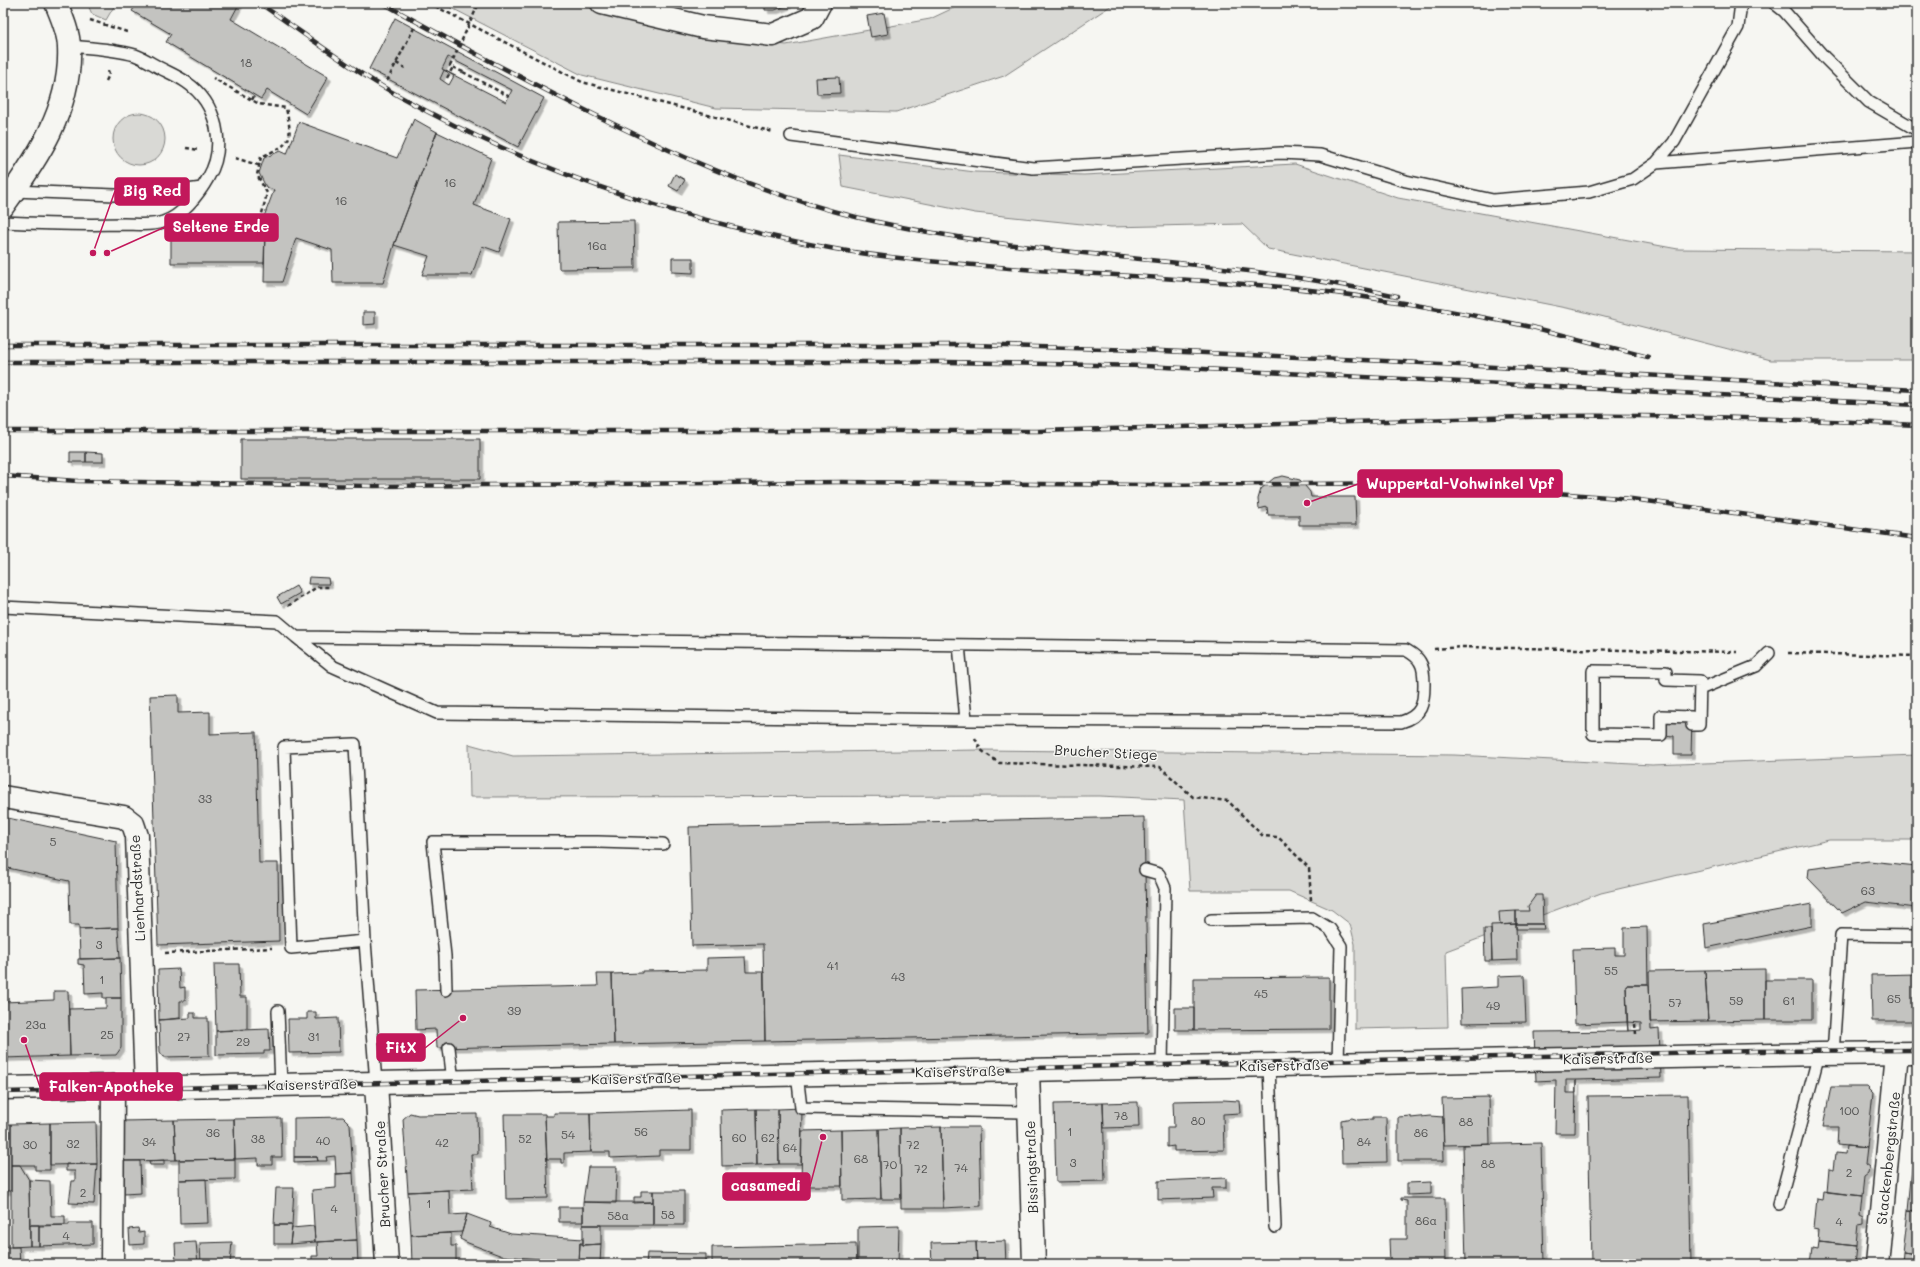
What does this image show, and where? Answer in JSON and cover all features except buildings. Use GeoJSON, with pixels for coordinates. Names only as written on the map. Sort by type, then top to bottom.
{"type":"FeatureCollection","features":[{"type":"Feature","properties":{"kind":"main road"},"geometry":{"type":"LineString","coordinates":[[9,199],[45,143],[60,112],[66,88],[69,46],[56,3]]}},
{"type":"Feature","properties":{"kind":"main road"},"geometry":{"type":"LineString","coordinates":[[602,3],[703,27],[774,35],[812,18],[820,3]]}},
{"type":"Feature","properties":{"kind":"main road","name":"Lienhardstraße"},"geometry":{"type":"LineString","coordinates":[[3,797],[124,817],[133,824],[138,836],[146,1087]]}},
{"type":"Feature","properties":{"kind":"main road","name":"Kaiserstraße"},"geometry":{"type":"LineString","coordinates":[[3,1088],[281,1085],[1907,1053]]}},
{"type":"Feature","properties":{"kind":"main road","name":"Stackenbergstraße"},"geometry":{"type":"LineString","coordinates":[[1877,1264],[1907,1053]]}},
{"type":"Feature","properties":{"kind":"main road","name":"Bissingstraße"},"geometry":{"type":"LineString","coordinates":[[1028,1070],[1034,1264]]}},
{"type":"Feature","properties":{"kind":"main road","name":"Brucher Straße"},"geometry":{"type":"LineString","coordinates":[[376,1083],[387,1264]]}},
{"type":"Feature","properties":{"kind":"main road"},"geometry":{"type":"LineString","coordinates":[[112,1264],[113,1086]]}},
{"type":"Feature","properties":{"kind":"lane"},"geometry":{"type":"LineString","coordinates":[[791,136],[1033,168],[1281,153],[1320,156],[1406,180],[1493,200],[1589,192],[1633,179],[1656,163],[1674,142],[1738,27],[1741,3]]}},
{"type":"Feature","properties":{"kind":"lane"},"geometry":{"type":"LineString","coordinates":[[1774,3],[1784,11],[1825,58],[1869,102],[1917,130]]}},
{"type":"Feature","properties":{"kind":"lane"},"geometry":{"type":"LineString","coordinates":[[3,222],[82,225],[164,222],[183,210],[202,188],[211,173],[217,154],[218,137],[216,121],[204,99],[187,82],[136,56],[101,48],[69,46]]}},
{"type":"Feature","properties":{"kind":"lane"},"geometry":{"type":"LineString","coordinates":[[1656,163],[1917,142]]}},
{"type":"Feature","properties":{"kind":"lane"},"geometry":{"type":"LineString","coordinates":[[9,199],[140,196],[202,188]]}},
{"type":"Feature","properties":{"kind":"lane"},"geometry":{"type":"LineString","coordinates":[[3,607],[277,621],[296,637],[332,666],[437,713],[966,720],[1401,722],[1411,720],[1418,713],[1423,704],[1424,675],[1420,662],[1413,654],[1406,650],[296,637]]}},
{"type":"Feature","properties":{"kind":"lane"},"geometry":{"type":"LineString","coordinates":[[959,645],[966,720]]}},
{"type":"Feature","properties":{"kind":"lane"},"geometry":{"type":"LineString","coordinates":[[1700,689],[1756,666],[1769,653]]}},
{"type":"Feature","properties":{"kind":"lane"},"geometry":{"type":"LineString","coordinates":[[1593,671],[1666,672],[1666,680],[1700,681],[1700,689],[1699,725],[1692,725],[1692,717],[1661,716],[1661,736],[1593,734],[1593,671]]}},
{"type":"Feature","properties":{"kind":"lane"},"geometry":{"type":"LineString","coordinates":[[365,941],[291,948],[284,747],[355,744],[365,941],[376,1083]]}},
{"type":"Feature","properties":{"kind":"lane"},"geometry":{"type":"LineString","coordinates":[[446,990],[445,956],[433,842],[590,842],[663,844]]}},
{"type":"Feature","properties":{"kind":"lane"},"geometry":{"type":"LineString","coordinates":[[1145,870],[1159,874],[1165,888],[1162,1067]]}},
{"type":"Feature","properties":{"kind":"lane"},"geometry":{"type":"LineString","coordinates":[[1211,920],[1312,918],[1330,929],[1341,946],[1338,1064]]}},
{"type":"Feature","properties":{"kind":"lane"},"geometry":{"type":"LineString","coordinates":[[1779,1204],[1826,1054],[1840,935],[1917,936]]}},
{"type":"Feature","properties":{"kind":"lane"},"geometry":{"type":"LineString","coordinates":[[278,1010],[281,1085]]}},
{"type":"Feature","properties":{"kind":"lane"},"geometry":{"type":"LineString","coordinates":[[449,1048],[453,1081]]}},
{"type":"Feature","properties":{"kind":"lane"},"geometry":{"type":"LineString","coordinates":[[1269,1065],[1275,1227]]}},
{"type":"Feature","properties":{"kind":"lane"},"geometry":{"type":"LineString","coordinates":[[797,1074],[801,1108],[1029,1112]]}},
{"type":"Feature","properties":{"kind":"path"},"geometry":{"type":"LineString","coordinates":[[429,3],[582,82],[791,136]]}},
{"type":"Feature","properties":{"kind":"path"},"geometry":{"type":"LineString","coordinates":[[479,3],[450,66],[510,97]]}},
{"type":"Feature","properties":{"kind":"path"},"geometry":{"type":"LineString","coordinates":[[90,20],[132,33]]}},
{"type":"Feature","properties":{"kind":"path"},"geometry":{"type":"LineString","coordinates":[[387,81],[414,28]]}},
{"type":"Feature","properties":{"kind":"path"},"geometry":{"type":"LineString","coordinates":[[396,63],[405,68]]}},
{"type":"Feature","properties":{"kind":"path"},"geometry":{"type":"LineString","coordinates":[[447,78],[453,67]]}},
{"type":"Feature","properties":{"kind":"path"},"geometry":{"type":"LineString","coordinates":[[106,81],[109,75]]}},
{"type":"Feature","properties":{"kind":"path"},"geometry":{"type":"LineString","coordinates":[[191,226],[259,226],[266,193],[257,175],[261,157],[284,146],[291,132],[286,108],[260,104],[212,78]]}},
{"type":"Feature","properties":{"kind":"path"},"geometry":{"type":"LineString","coordinates":[[252,100],[255,94]]}},
{"type":"Feature","properties":{"kind":"path"},"geometry":{"type":"LineString","coordinates":[[277,621],[282,609],[317,587],[330,588]]}},
{"type":"Feature","properties":{"kind":"path","name":"Brucher Stiege"},"geometry":{"type":"LineString","coordinates":[[966,720],[982,750],[999,763],[1160,767],[1193,797],[1228,802],[1263,836],[1278,837],[1309,868],[1312,918]]}},
{"type":"Feature","properties":{"kind":"path"},"geometry":{"type":"LineString","coordinates":[[158,953],[291,948]]}},
{"type":"Feature","properties":{"kind":"path"},"geometry":{"type":"LineString","coordinates":[[1635,1024],[1635,1030]]}},
{"type":"Feature","properties":{"kind":"shaded area"},"geometry":{"type":"Polygon","coordinates":[[[87,3],[116,3],[106,20],[92,14],[87,3]]]}},
{"type":"Feature","properties":{"kind":"shaded area"},"geometry":{"type":"Polygon","coordinates":[[[442,3],[571,3],[700,34],[786,45],[930,19],[964,3],[1115,3],[1004,76],[896,112],[716,108],[582,75],[442,3]]]}},
{"type":"Feature","properties":{"kind":"shaded area"},"geometry":{"type":"Polygon","coordinates":[[[139,113],[149,115],[157,121],[163,129],[165,139],[163,149],[157,157],[149,163],[139,165],[129,163],[121,157],[115,149],[113,139],[115,129],[121,121],[129,115],[139,113]]]}},
{"type":"Feature","properties":{"kind":"shaded area"},"geometry":{"type":"Polygon","coordinates":[[[839,155],[975,172],[1084,175],[1295,164],[1398,198],[1678,249],[1917,251],[1917,360],[1771,360],[1581,311],[1268,249],[1242,224],[1111,227],[975,213],[843,187],[839,155]]]}},
{"type":"Feature","properties":{"kind":"shaded area"},"geometry":{"type":"Polygon","coordinates":[[[469,744],[513,756],[981,750],[1454,755],[1652,765],[1917,755],[1917,840],[1829,840],[1601,893],[1446,951],[1448,1027],[1355,1029],[1355,944],[1350,924],[1332,910],[1289,891],[1190,891],[1184,800],[1100,796],[470,797],[469,744]]]}},
{"type":"Feature","properties":{"kind":"railway"},"geometry":{"type":"LineString","coordinates":[[259,3],[381,86],[450,123],[503,148],[556,170],[666,208],[722,224],[778,238],[835,249],[878,255],[1009,268],[1292,288],[1397,302],[1536,328]]}},
{"type":"Feature","properties":{"kind":"railway"},"geometry":{"type":"LineString","coordinates":[[383,3],[528,81],[679,155],[748,183],[820,207],[856,217],[923,231],[991,242],[1262,273],[1330,283],[1397,296]]}},
{"type":"Feature","properties":{"kind":"railway"},"geometry":{"type":"LineString","coordinates":[[1532,327],[1648,357]]}},
{"type":"Feature","properties":{"kind":"railway"},"geometry":{"type":"LineString","coordinates":[[3,345],[972,345],[1140,350],[1385,361],[1917,390]]}},
{"type":"Feature","properties":{"kind":"railway"},"geometry":{"type":"LineString","coordinates":[[3,362],[947,362],[1145,366],[1917,405]]}},
{"type":"Feature","properties":{"kind":"railway"},"geometry":{"type":"LineString","coordinates":[[3,431],[1038,431],[1561,416],[1739,418],[1917,425]]}},
{"type":"Feature","properties":{"kind":"railway"},"geometry":{"type":"LineString","coordinates":[[3,476],[78,481],[374,486],[842,482],[1151,485],[1430,483],[1632,499],[1917,538]]}},
{"type":"Feature","properties":{"kind":"railway"},"geometry":{"type":"LineString","coordinates":[[3,1092],[1755,1051],[1917,1050]]}},
{"type":"Feature","properties":{"kind":"place","name":"Big Red"},"geometry":{"type":"Point","coordinates":[93,253]}},
{"type":"Feature","properties":{"kind":"place","name":"Seltene Erde"},"geometry":{"type":"Point","coordinates":[107,253]}},
{"type":"Feature","properties":{"kind":"place","name":"Wuppertal-Vohwinkel Vpf"},"geometry":{"type":"Point","coordinates":[1307,503]}},
{"type":"Feature","properties":{"kind":"place","name":"FitX"},"geometry":{"type":"Point","coordinates":[463,1018]}},
{"type":"Feature","properties":{"kind":"place","name":"Falken-Apotheke"},"geometry":{"type":"Point","coordinates":[24,1040]}},
{"type":"Feature","properties":{"kind":"place","name":"casamedi"},"geometry":{"type":"Point","coordinates":[823,1137]}}]}
